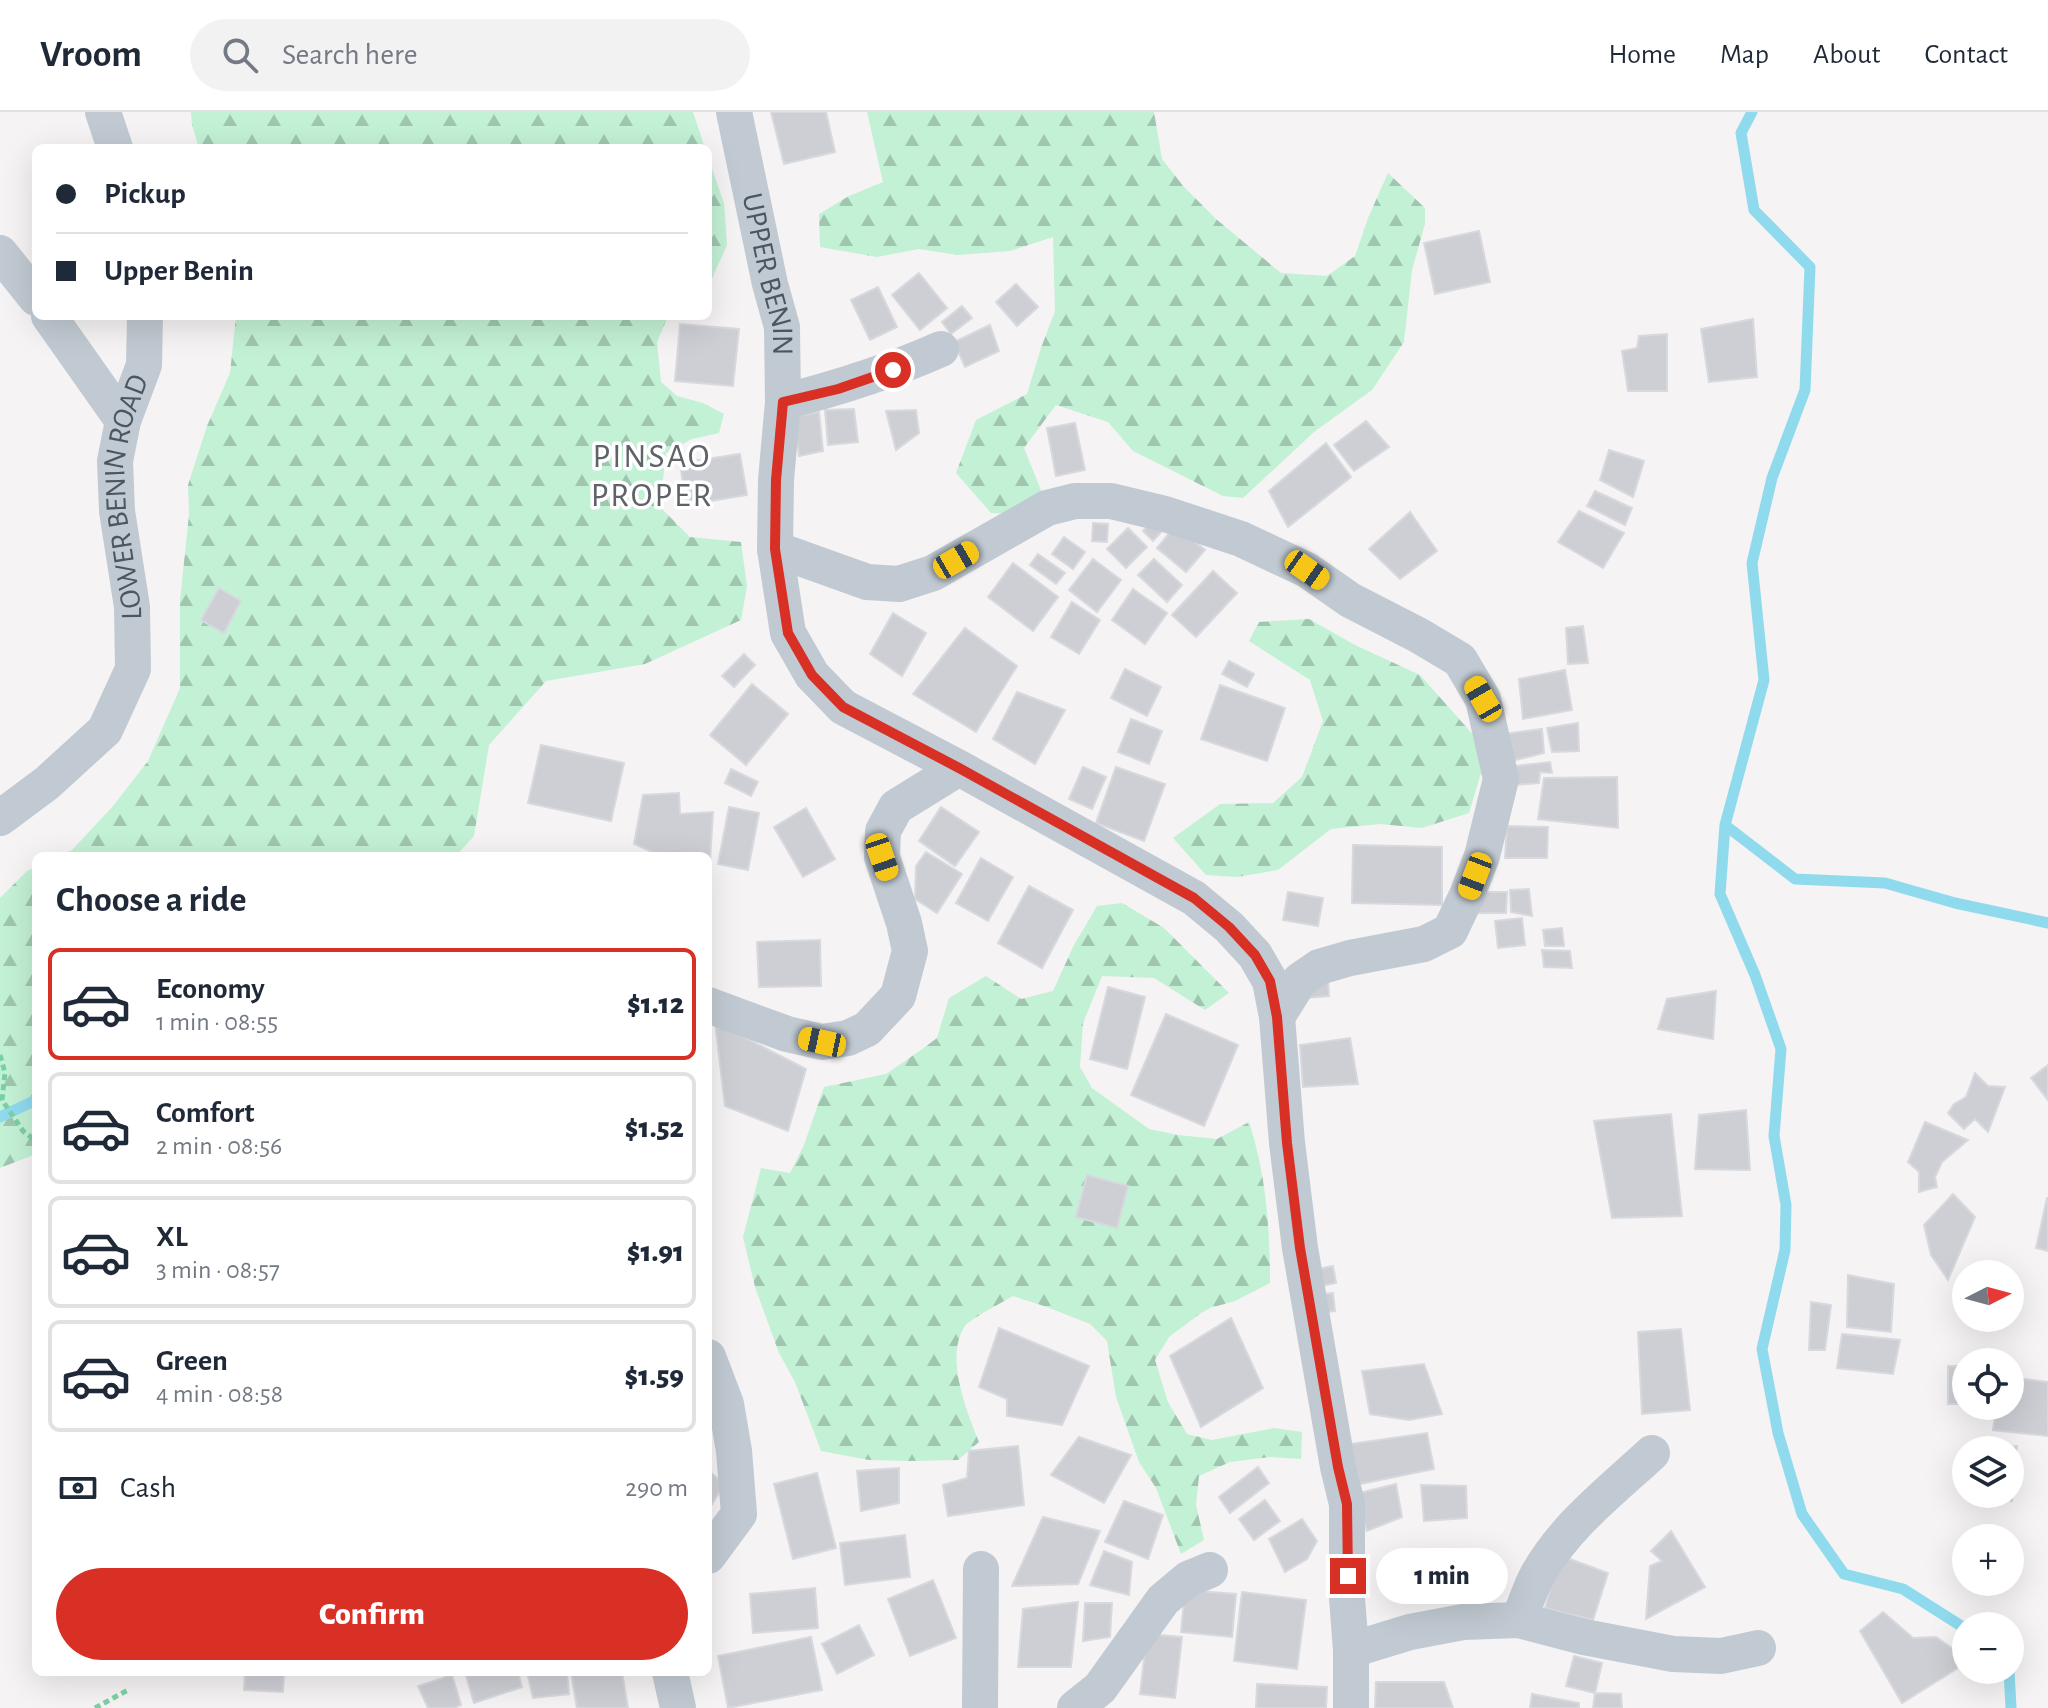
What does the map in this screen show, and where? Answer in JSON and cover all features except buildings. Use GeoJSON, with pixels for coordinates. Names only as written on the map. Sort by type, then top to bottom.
{"type":"FeatureCollection","features":[{"type":"Feature","properties":{"kind":"street"},"geometry":{"type":"LineString","coordinates":[[103,112],[114,144]]}},
{"type":"Feature","properties":{"kind":"street","name":"UPPER BENIN"},"geometry":{"type":"LineString","coordinates":[[734,112],[782,327],[783,402],[776,480],[775,549],[788,633],[812,675],[843,707],[1194,898],[1229,927],[1255,955],[1270,981],[1277,1017],[1287,1143],[1300,1248],[1347,1504],[1351,1708]]}},
{"type":"Feature","properties":{"kind":"street"},"geometry":{"type":"LineString","coordinates":[[0,253],[32,293]]}},
{"type":"Feature","properties":{"kind":"street"},"geometry":{"type":"LineString","coordinates":[[52,320],[123,421]]}},
{"type":"Feature","properties":{"kind":"street","name":"LOWER BENIN ROAD"},"geometry":{"type":"LineString","coordinates":[[0,818],[47,783],[105,730],[133,669],[132,607],[117,511],[115,461],[123,421],[144,365],[145,320]]}},
{"type":"Feature","properties":{"kind":"street"},"geometry":{"type":"LineString","coordinates":[[783,402],[838,389],[941,349]]}},
{"type":"Feature","properties":{"kind":"street"},"geometry":{"type":"LineString","coordinates":[[775,549],[867,582],[899,584],[933,573],[1047,508],[1075,501],[1111,501],[1165,514],[1241,539],[1307,570],[1350,600],[1460,660],[1483,699],[1501,779],[1482,856],[1450,931],[1424,944],[1319,967],[1300,980],[1277,1017]]}},
{"type":"Feature","properties":{"kind":"street"},"geometry":{"type":"LineString","coordinates":[[712,1006],[787,1034],[822,1042],[848,1038],[867,1029],[898,996],[910,951],[882,857],[883,831],[896,807],[959,768]]}},
{"type":"Feature","properties":{"kind":"street"},"geometry":{"type":"LineString","coordinates":[[712,1367],[726,1404],[734,1451],[739,1514],[712,1551]]}},
{"type":"Feature","properties":{"kind":"street"},"geometry":{"type":"LineString","coordinates":[[1519,1620],[1537,1575],[1564,1537],[1652,1453]]}},
{"type":"Feature","properties":{"kind":"street"},"geometry":{"type":"LineString","coordinates":[[980,1708],[981,1569]]}},
{"type":"Feature","properties":{"kind":"street"},"geometry":{"type":"LineString","coordinates":[[1075,1708],[1100,1688],[1163,1600],[1188,1579],[1210,1570]]}},
{"type":"Feature","properties":{"kind":"street"},"geometry":{"type":"LineString","coordinates":[[1351,1650],[1410,1632],[1450,1624],[1519,1620],[1584,1637],[1673,1654],[1721,1656],[1758,1648]]}},
{"type":"Feature","properties":{"kind":"street"},"geometry":{"type":"LineString","coordinates":[[671,1676],[678,1708]]}},
{"type":"Feature","properties":{"kind":"path"},"geometry":{"type":"LineString","coordinates":[[0,1055],[5,1073],[2,1100],[23,1131],[32,1138]]}},
{"type":"Feature","properties":{"kind":"path"},"geometry":{"type":"LineString","coordinates":[[95,1708],[128,1690]]}},
{"type":"Feature","properties":{"kind":"green space"},"geometry":{"type":"Polygon","coordinates":[[[191,112],[693,112],[704,144],[198,144],[191,112]]]}},
{"type":"Feature","properties":{"kind":"green space"},"geometry":{"type":"Polygon","coordinates":[[[867,112],[1154,112],[1162,159],[1184,187],[1216,219],[1281,273],[1327,276],[1355,256],[1388,173],[1425,208],[1425,224],[1412,270],[1404,342],[1372,390],[1314,432],[1243,498],[1223,496],[1133,451],[1108,422],[1056,405],[1024,448],[1043,495],[1025,514],[991,513],[956,473],[976,420],[1027,394],[1055,311],[1053,237],[1010,251],[958,255],[919,249],[877,257],[820,247],[819,214],[849,196],[883,182],[867,112]]]}},
{"type":"Feature","properties":{"kind":"green space"},"geometry":{"type":"Polygon","coordinates":[[[712,168],[724,203],[727,245],[712,278],[712,168]]]}},
{"type":"Feature","properties":{"kind":"green space"},"geometry":{"type":"Polygon","coordinates":[[[236,320],[666,320],[657,342],[661,382],[677,396],[703,403],[724,414],[719,433],[692,439],[666,453],[660,507],[690,537],[741,542],[747,586],[741,620],[645,664],[546,681],[489,745],[474,836],[460,852],[68,852],[113,806],[148,761],[180,688],[180,600],[189,515],[188,485],[207,426],[230,373],[236,320]]]}},
{"type":"Feature","properties":{"kind":"green space"},"geometry":{"type":"Polygon","coordinates":[[[1309,619],[1355,645],[1420,675],[1476,738],[1481,773],[1469,813],[1422,828],[1380,824],[1331,829],[1278,870],[1237,877],[1206,875],[1173,838],[1220,804],[1273,803],[1302,777],[1323,721],[1310,680],[1249,641],[1259,622],[1309,619]]]}},
{"type":"Feature","properties":{"kind":"green space"},"geometry":{"type":"Polygon","coordinates":[[[32,869],[32,1156],[0,1168],[0,898],[32,869]]]}},
{"type":"Feature","properties":{"kind":"green space"},"geometry":{"type":"Polygon","coordinates":[[[1122,903],[1164,928],[1229,993],[1205,1010],[1154,978],[1102,976],[1083,1023],[1080,1067],[1092,1088],[1149,1129],[1217,1139],[1249,1122],[1263,1181],[1268,1221],[1270,1283],[1235,1301],[1210,1308],[1169,1337],[1155,1360],[1168,1402],[1187,1434],[1212,1440],[1274,1428],[1302,1432],[1301,1459],[1270,1457],[1230,1462],[1199,1476],[1196,1505],[1204,1540],[1181,1554],[1156,1488],[1139,1462],[1116,1397],[1107,1341],[1090,1324],[1013,1296],[965,1326],[959,1339],[957,1368],[964,1400],[979,1442],[958,1460],[869,1460],[821,1451],[795,1382],[779,1353],[755,1287],[743,1237],[761,1168],[790,1173],[804,1145],[824,1087],[886,1074],[937,1038],[949,998],[986,976],[1021,999],[1053,991],[1074,945],[1097,906],[1122,903]]]}},
{"type":"Feature","properties":{"kind":"waterway"},"geometry":{"type":"LineString","coordinates":[[1752,112],[1741,133],[1754,210],[1810,267],[1805,390],[1772,478],[1752,563],[1764,680],[1725,825],[1720,894],[1755,975],[1781,1049],[1774,1136],[1786,1205],[1785,1250],[1762,1349],[1778,1433],[1802,1514],[1844,1574],[1903,1589],[1952,1620]]}},
{"type":"Feature","properties":{"kind":"waterway"},"geometry":{"type":"LineString","coordinates":[[1725,825],[1795,879],[1885,883],[1955,903],[2048,923]]}},
{"type":"Feature","properties":{"kind":"waterway"},"geometry":{"type":"LineString","coordinates":[[0,1117],[32,1102]]}},
{"type":"Feature","properties":{"kind":"waterway"},"geometry":{"type":"LineString","coordinates":[[2010,1684],[2011,1708]]}},
{"type":"Feature","properties":{"kind":"district","name":"PINSAO PROPER"},"geometry":{"type":"Point","coordinates":[652,476]}},
{"type":"Feature","properties":{"kind":"route"},"geometry":{"type":"LineString","coordinates":[[893,370],[838,389],[783,402],[776,480],[775,549],[788,633],[812,675],[843,707],[1194,898],[1229,927],[1255,955],[1270,981],[1277,1017],[1287,1143],[1300,1248],[1347,1504],[1348,1576]]}}]}
